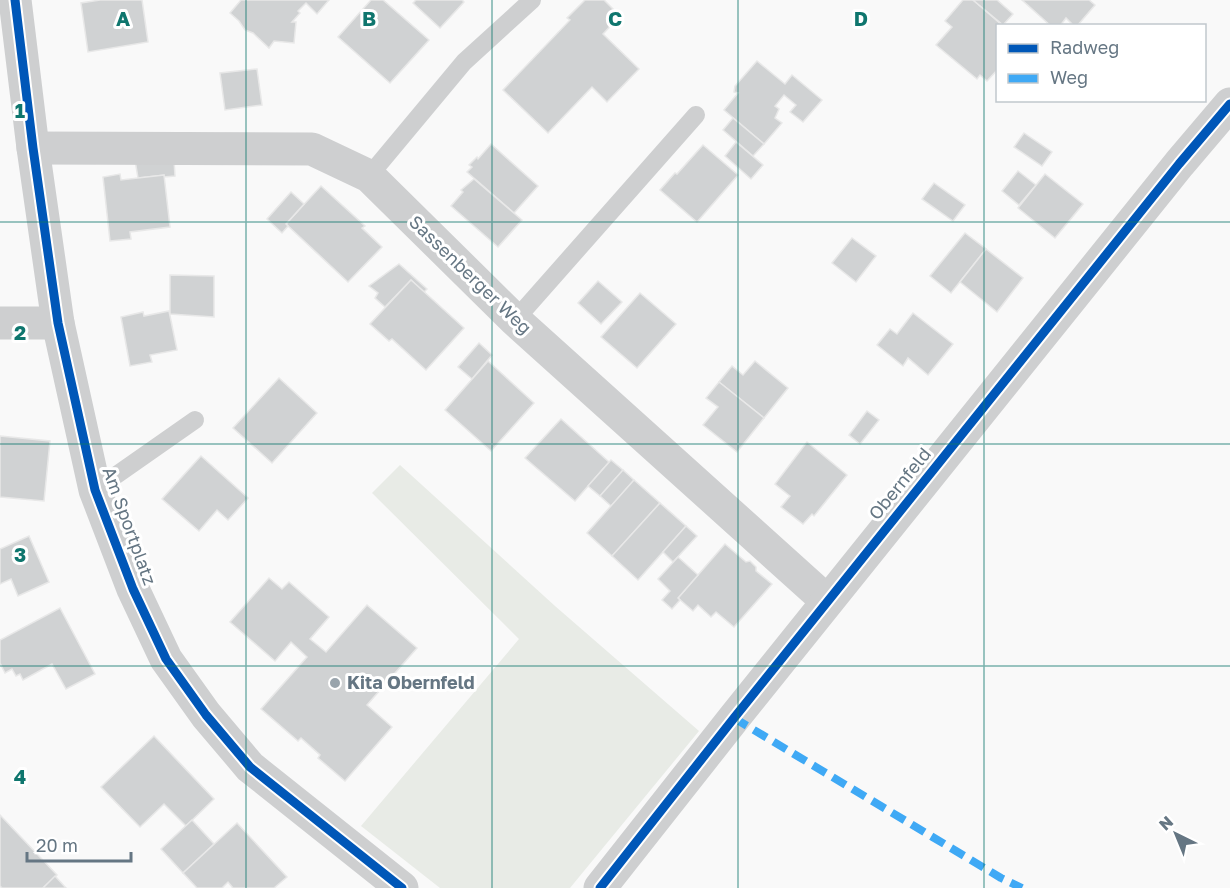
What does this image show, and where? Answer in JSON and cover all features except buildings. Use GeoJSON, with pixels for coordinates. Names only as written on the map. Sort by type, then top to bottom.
{"type":"FeatureCollection","features":[{"type":"Feature","properties":{"kind":"street","name":"Am Sportplatz"},"geometry":{"type":"LineString","coordinates":[[15,0],[58,323],[95,490],[133,589],[166,659],[206,715],[250,767],[402,888]]}},
{"type":"Feature","properties":{"kind":"street","name":"Obernfeld"},"geometry":{"type":"LineString","coordinates":[[600,888],[1171,174],[1230,104]]}},
{"type":"Feature","properties":{"kind":"street","name":"Sassenberger Weg"},"geometry":{"type":"LineString","coordinates":[[33,148],[312,149],[369,176],[515,320],[828,601]]}},
{"type":"Feature","properties":{"kind":"street"},"geometry":{"type":"LineString","coordinates":[[0,323],[58,323]]}},
{"type":"Feature","properties":{"kind":"lane"},"geometry":{"type":"LineString","coordinates":[[369,176],[464,62],[532,0]]}},
{"type":"Feature","properties":{"kind":"lane"},"geometry":{"type":"LineString","coordinates":[[515,320],[696,115]]}},
{"type":"Feature","properties":{"kind":"lane"},"geometry":{"type":"LineString","coordinates":[[95,490],[195,420]]}},
{"type":"Feature","properties":{"kind":"shaded area"},"geometry":{"type":"Polygon","coordinates":[[[400,465],[555,606],[699,731],[570,888],[440,888],[361,826],[519,639],[372,493],[400,465]]]}},
{"type":"Feature","properties":{"kind":"marked path"},"geometry":{"type":"LineString","coordinates":[[734,718],[1001,878],[1022,888]]}},
{"type":"Feature","properties":{"kind":"cycle path"},"geometry":{"type":"LineString","coordinates":[[15,0],[58,323],[95,490],[133,589],[166,659],[206,715],[250,767],[402,888]]}},
{"type":"Feature","properties":{"kind":"cycle path"},"geometry":{"type":"LineString","coordinates":[[600,888],[1179,164],[1230,104]]}},
{"type":"Feature","properties":{"kind":"place","name":"Kita Obernfeld"},"geometry":{"type":"Point","coordinates":[335,683]}}]}
